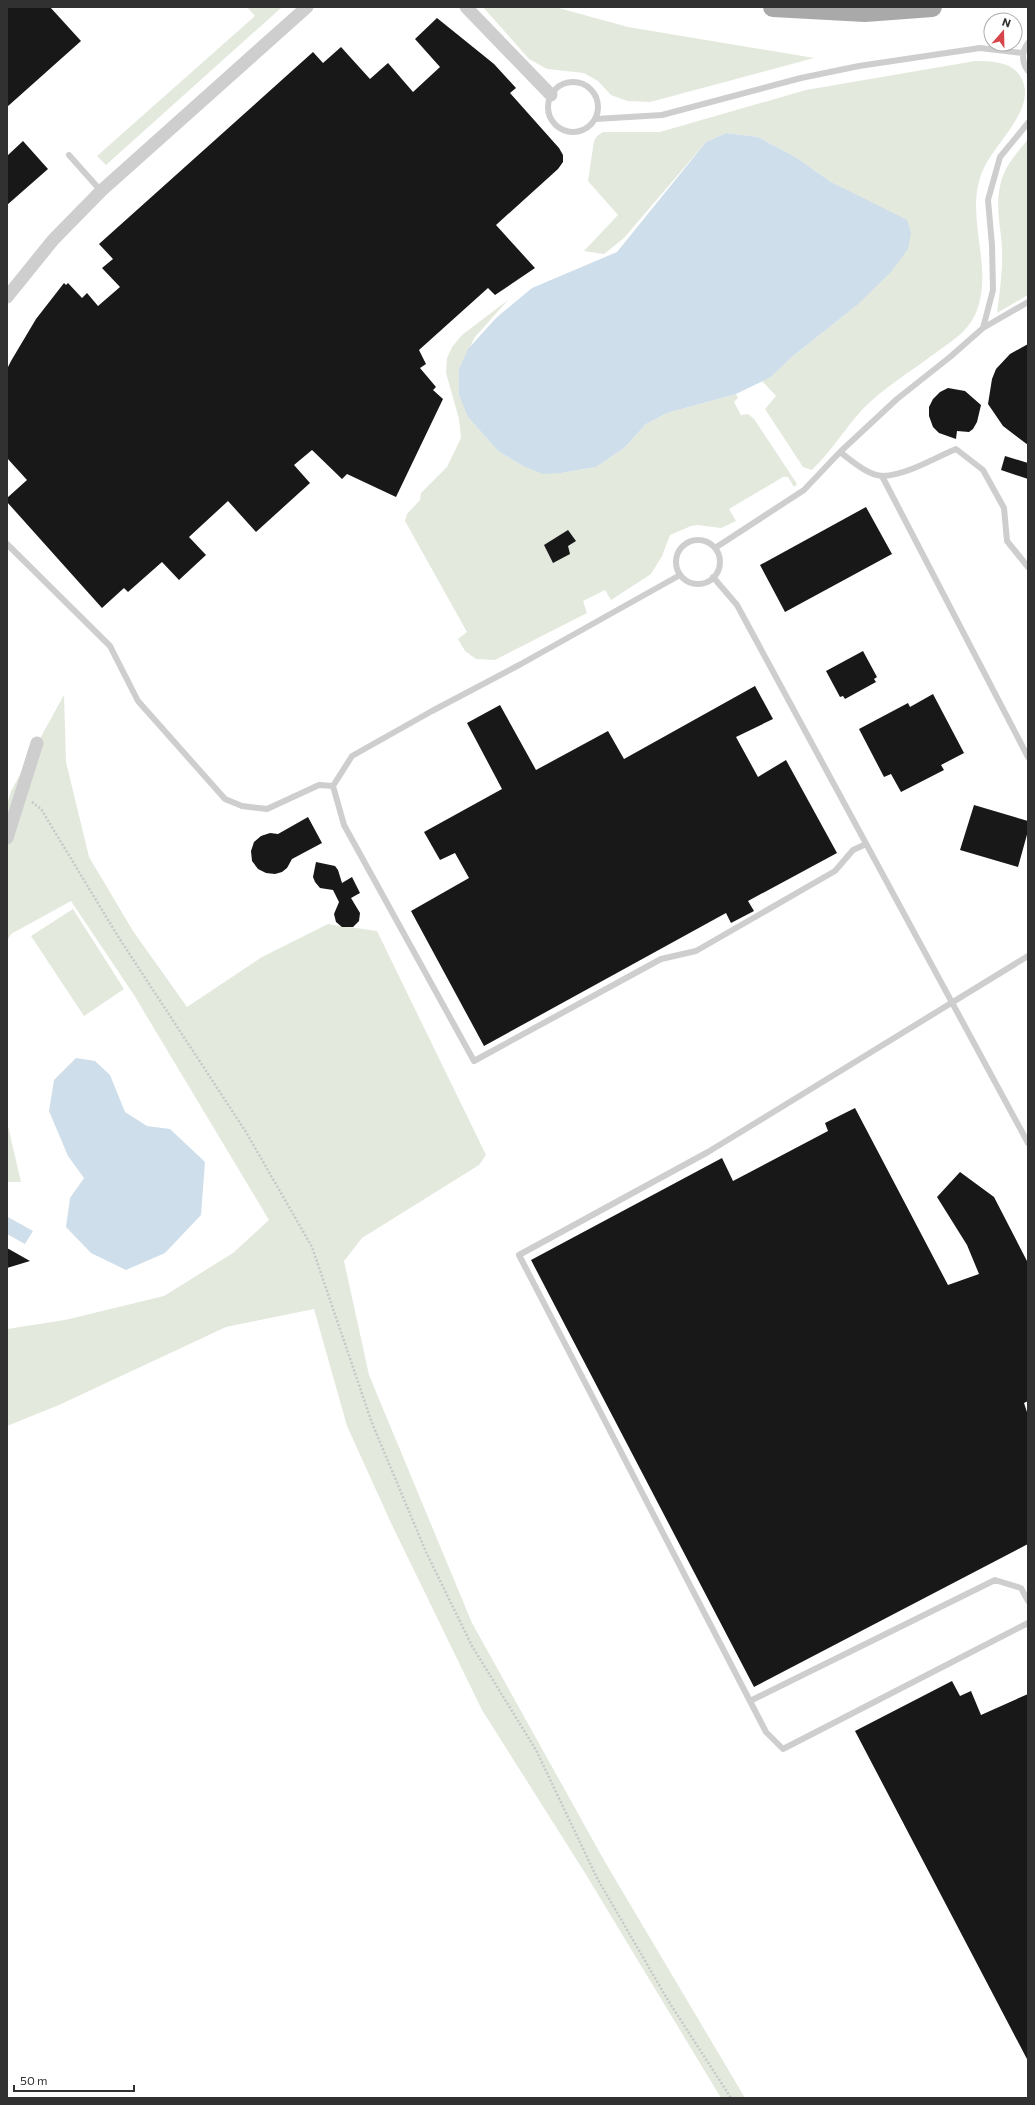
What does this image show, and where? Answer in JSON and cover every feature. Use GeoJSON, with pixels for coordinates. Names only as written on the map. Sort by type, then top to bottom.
{"type":"FeatureCollection","features":[{"type":"Feature","properties":{"kind":"main road"},"geometry":{"type":"LineString","coordinates":[[773,7],[865,12],[932,7]]}},
{"type":"Feature","properties":{"kind":"street"},"geometry":{"type":"LineString","coordinates":[[7,297],[53,240],[101,191],[307,7]]}},
{"type":"Feature","properties":{"kind":"street"},"geometry":{"type":"LineString","coordinates":[[466,7],[551,95]]}},
{"type":"Feature","properties":{"kind":"street"},"geometry":{"type":"LineString","coordinates":[[7,838],[37,743]]}},
{"type":"Feature","properties":{"kind":"lane"},"geometry":{"type":"LineString","coordinates":[[1028,43],[1023,54],[1023,60],[1028,71]]}},
{"type":"Feature","properties":{"kind":"lane"},"geometry":{"type":"LineString","coordinates":[[596,119],[662,115],[801,78],[866,65],[980,48],[1023,54]]}},
{"type":"Feature","properties":{"kind":"lane"},"geometry":{"type":"LineString","coordinates":[[578,82],[585,84],[596,96],[599,103],[596,119],[590,126],[583,130],[574,132],[562,129],[552,121],[549,113],[548,104],[551,95],[562,84],[578,82]]}},
{"type":"Feature","properties":{"kind":"lane"},"geometry":{"type":"LineString","coordinates":[[983,328],[993,290],[992,245],[988,200],[1000,157],[1028,123]]}},
{"type":"Feature","properties":{"kind":"lane"},"geometry":{"type":"LineString","coordinates":[[70,155],[101,191]]}},
{"type":"Feature","properties":{"kind":"lane"},"geometry":{"type":"LineString","coordinates":[[715,548],[804,490],[840,452],[897,399],[950,357],[983,328],[1028,302]]}},
{"type":"Feature","properties":{"kind":"lane"},"geometry":{"type":"LineString","coordinates":[[840,452],[870,472],[882,476],[905,471],[956,449],[983,470],[1004,508],[1008,541],[1028,567]]}},
{"type":"Feature","properties":{"kind":"lane"},"geometry":{"type":"LineString","coordinates":[[882,476],[1028,757]]}},
{"type":"Feature","properties":{"kind":"lane"},"geometry":{"type":"LineString","coordinates":[[693,541],[703,541],[715,548],[720,562],[718,572],[713,578],[703,584],[693,584],[684,579],[680,574],[676,562],[678,552],[684,545],[693,541]]}},
{"type":"Feature","properties":{"kind":"lane"},"geometry":{"type":"LineString","coordinates":[[7,544],[110,646],[138,701],[225,799],[242,806],[267,809],[319,785],[333,786]]}},
{"type":"Feature","properties":{"kind":"lane"},"geometry":{"type":"LineString","coordinates":[[680,574],[521,664],[432,710],[352,756],[333,786],[344,825],[474,1061],[661,959],[696,951],[835,872],[853,850],[866,844]]}},
{"type":"Feature","properties":{"kind":"lane"},"geometry":{"type":"LineString","coordinates":[[713,578],[737,606],[952,1000],[1028,1143]]}},
{"type":"Feature","properties":{"kind":"lane"},"geometry":{"type":"LineString","coordinates":[[1028,956],[952,1000],[708,1152],[519,1255],[766,1732],[783,1749],[1028,1623]]}},
{"type":"Feature","properties":{"kind":"lane"},"geometry":{"type":"LineString","coordinates":[[750,1701],[995,1580],[1020,1588],[1028,1601]]}},
{"type":"Feature","properties":{"kind":"path"},"geometry":{"type":"LineString","coordinates":[[21,792],[41,809],[119,938],[246,1132],[312,1246],[372,1423],[426,1552],[472,1646],[536,1750],[597,1878],[669,2002],[732,2098]]}},
{"type":"Feature","properties":{"kind":"shaded area"},"geometry":{"type":"Polygon","coordinates":[[[247,7],[282,7],[106,165],[97,156],[255,16],[247,7]]]}},
{"type":"Feature","properties":{"kind":"shaded area"},"geometry":{"type":"Polygon","coordinates":[[[483,7],[555,7],[628,27],[814,58],[650,102],[627,101],[611,95],[598,81],[584,73],[547,69],[529,59],[483,7]]]}},
{"type":"Feature","properties":{"kind":"shaded area"},"geometry":{"type":"Polygon","coordinates":[[[975,61],[1005,64],[1011,67],[1021,77],[1024,85],[1025,97],[1022,108],[1016,120],[985,166],[980,178],[976,212],[982,264],[982,281],[980,298],[975,315],[965,330],[956,338],[871,401],[812,470],[803,467],[765,409],[776,396],[762,381],[771,377],[793,356],[856,306],[859,197],[831,182],[797,158],[758,137],[726,133],[706,142],[624,238],[604,254],[584,251],[618,215],[588,181],[594,141],[597,136],[603,132],[660,132],[806,90],[975,61]]]}},
{"type":"Feature","properties":{"kind":"shaded area"},"geometry":{"type":"Polygon","coordinates":[[[1028,139],[1028,295],[997,313],[1002,263],[998,206],[999,190],[1003,176],[1012,159],[1028,139]]]}},
{"type":"Feature","properties":{"kind":"shaded area"},"geometry":{"type":"Polygon","coordinates":[[[508,300],[475,337],[459,369],[468,417],[498,451],[523,466],[561,473],[596,467],[624,448],[646,424],[667,413],[736,394],[738,398],[734,402],[741,415],[748,414],[754,419],[797,484],[794,487],[788,477],[783,477],[729,509],[736,521],[721,528],[697,525],[670,535],[662,556],[651,574],[611,600],[605,590],[583,601],[587,613],[495,660],[476,659],[465,651],[458,639],[467,632],[405,521],[407,514],[420,500],[421,493],[447,467],[461,438],[459,419],[446,373],[447,358],[452,347],[462,335],[508,300]]]}},
{"type":"Feature","properties":{"kind":"shaded area"},"geometry":{"type":"Polygon","coordinates":[[[64,695],[66,762],[89,857],[133,931],[187,1007],[262,957],[328,924],[377,931],[486,1155],[479,1165],[362,1238],[344,1261],[369,1375],[472,1623],[605,1862],[745,2098],[721,2098],[585,1873],[482,1710],[391,1523],[347,1426],[314,1309],[226,1327],[59,1405],[7,1426],[7,1329],[65,1320],[164,1296],[233,1253],[269,1220],[134,995],[71,901],[11,934],[7,941],[7,805],[11,791],[64,695]]]}},
{"type":"Feature","properties":{"kind":"shaded area"},"geometry":{"type":"Polygon","coordinates":[[[73,909],[124,989],[84,1016],[31,936],[73,909]]]}},
{"type":"Feature","properties":{"kind":"shaded area"},"geometry":{"type":"Polygon","coordinates":[[[7,1122],[21,1182],[7,1182],[7,1122]]]}},
{"type":"Feature","properties":{"kind":"water"},"geometry":{"type":"Polygon","coordinates":[[[726,133],[758,137],[797,158],[831,182],[907,220],[911,233],[908,249],[891,272],[856,306],[793,356],[771,377],[736,394],[667,413],[646,424],[624,448],[596,467],[561,473],[543,474],[523,466],[498,451],[468,417],[459,395],[459,369],[468,349],[496,318],[532,288],[617,252],[706,142],[726,133]]]}},
{"type":"Feature","properties":{"kind":"water"},"geometry":{"type":"Polygon","coordinates":[[[76,1058],[95,1061],[110,1075],[125,1112],[147,1126],[170,1129],[205,1162],[201,1215],[165,1253],[126,1270],[91,1253],[66,1227],[70,1198],[84,1178],[68,1156],[49,1111],[54,1080],[76,1058]]]}},
{"type":"Feature","properties":{"kind":"water"},"geometry":{"type":"Polygon","coordinates":[[[8,1217],[33,1231],[25,1244],[7,1234],[8,1217]]]}},
{"type":"Feature","properties":{"kind":"building"},"geometry":{"type":"Polygon","coordinates":[[[7,7],[50,7],[81,41],[7,107],[7,7]]]}},
{"type":"Feature","properties":{"kind":"building"},"geometry":{"type":"Polygon","coordinates":[[[437,18],[494,64],[516,88],[510,93],[559,148],[563,155],[563,162],[558,169],[496,225],[535,268],[495,295],[488,288],[419,350],[426,364],[420,368],[436,387],[433,390],[443,399],[396,497],[347,474],[342,479],[312,450],[294,465],[310,483],[256,532],[228,501],[189,537],[206,555],[179,580],[162,562],[128,592],[124,588],[102,608],[7,502],[7,498],[27,480],[7,458],[7,369],[11,361],[36,319],[64,283],[66,285],[68,283],[82,298],[87,293],[98,306],[120,287],[102,268],[113,259],[99,244],[313,52],[323,63],[341,47],[370,79],[388,63],[413,92],[440,67],[415,39],[437,18]]]}},
{"type":"Feature","properties":{"kind":"building"},"geometry":{"type":"Polygon","coordinates":[[[23,141],[48,169],[7,205],[7,156],[23,141]]]}},
{"type":"Feature","properties":{"kind":"building"},"geometry":{"type":"Polygon","coordinates":[[[1028,344],[1028,445],[1003,426],[988,404],[992,379],[996,369],[1010,354],[1028,344]]]}},
{"type":"Feature","properties":{"kind":"building"},"geometry":{"type":"Polygon","coordinates":[[[948,388],[965,391],[981,405],[977,422],[973,429],[969,432],[957,431],[956,439],[939,433],[933,427],[929,416],[929,407],[933,399],[940,392],[948,388]]]}},
{"type":"Feature","properties":{"kind":"building"},"geometry":{"type":"Polygon","coordinates":[[[1005,456],[1028,463],[1028,479],[1001,470],[1005,456]]]}},
{"type":"Feature","properties":{"kind":"building"},"geometry":{"type":"Polygon","coordinates":[[[866,507],[892,554],[785,612],[760,565],[866,507]]]}},
{"type":"Feature","properties":{"kind":"building"},"geometry":{"type":"Polygon","coordinates":[[[568,530],[576,541],[568,546],[570,554],[553,563],[544,545],[568,530]]]}},
{"type":"Feature","properties":{"kind":"building"},"geometry":{"type":"Polygon","coordinates":[[[863,651],[877,677],[874,679],[876,682],[845,699],[843,696],[840,697],[826,671],[863,651]]]}},
{"type":"Feature","properties":{"kind":"building"},"geometry":{"type":"Polygon","coordinates":[[[755,686],[773,719],[736,737],[758,777],[786,760],[837,853],[748,901],[754,911],[731,923],[726,913],[484,1046],[411,911],[469,878],[455,853],[440,860],[424,832],[502,789],[467,723],[500,705],[536,770],[608,731],[624,759],[755,686]]]}},
{"type":"Feature","properties":{"kind":"building"},"geometry":{"type":"Polygon","coordinates":[[[933,694],[964,753],[941,765],[944,770],[901,792],[891,774],[884,777],[859,729],[908,703],[910,707],[933,694]]]}},
{"type":"Feature","properties":{"kind":"building"},"geometry":{"type":"Polygon","coordinates":[[[974,805],[1028,821],[1028,831],[1018,867],[960,850],[974,805]]]}},
{"type":"Feature","properties":{"kind":"building"},"geometry":{"type":"Polygon","coordinates":[[[308,817],[322,843],[292,859],[287,868],[282,872],[275,874],[266,873],[258,869],[252,861],[251,851],[254,842],[261,836],[270,833],[278,834],[308,817]]]}},
{"type":"Feature","properties":{"kind":"building"},"geometry":{"type":"Polygon","coordinates":[[[316,862],[335,866],[338,870],[342,883],[352,877],[360,893],[351,898],[360,913],[359,921],[353,927],[342,927],[336,922],[334,914],[339,902],[333,890],[320,888],[315,882],[313,877],[316,862]]]}},
{"type":"Feature","properties":{"kind":"building"},"geometry":{"type":"Polygon","coordinates":[[[855,1108],[948,1285],[979,1274],[967,1245],[937,1197],[960,1172],[994,1197],[1028,1263],[1028,1401],[1024,1403],[1028,1415],[1028,1544],[754,1687],[531,1260],[722,1158],[733,1181],[828,1131],[825,1123],[855,1108]]]}},
{"type":"Feature","properties":{"kind":"building"},"geometry":{"type":"Polygon","coordinates":[[[7,1248],[30,1261],[7,1268],[7,1248]]]}},
{"type":"Feature","properties":{"kind":"building"},"geometry":{"type":"Polygon","coordinates":[[[952,1681],[960,1696],[971,1691],[981,1715],[1028,1694],[1028,2061],[855,1731],[952,1681]]]}}]}
